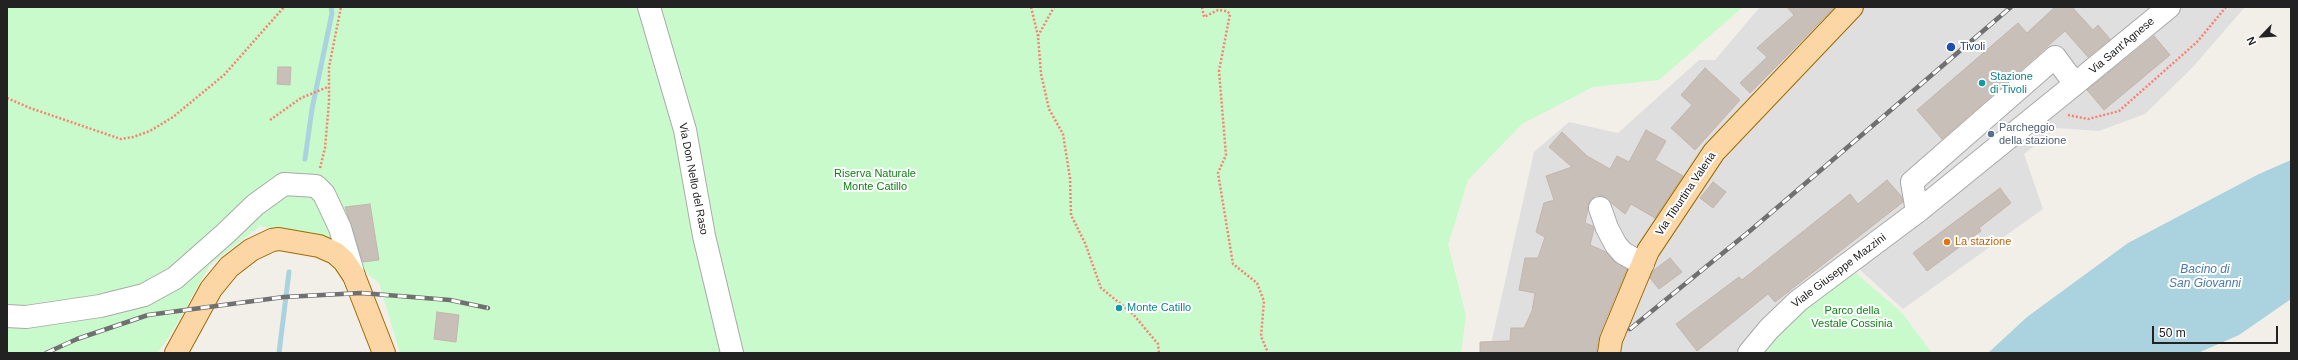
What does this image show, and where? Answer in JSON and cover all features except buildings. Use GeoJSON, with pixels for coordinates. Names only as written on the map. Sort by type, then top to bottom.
{"type":"FeatureCollection","features":[{"type":"Feature","properties":{"kind":"main road","name":"Via Tiburtina Valeria"},"geometry":{"type":"LineString","coordinates":[[1609,353],[1611,340],[1648,251],[1714,152],[1848,10]]}},
{"type":"Feature","properties":{"kind":"main road"},"geometry":{"type":"LineString","coordinates":[[176,353],[195,317],[217,282],[236,261],[264,243],[272,240],[287,239],[318,246],[341,258],[354,276],[384,353]]}},
{"type":"Feature","properties":{"kind":"street","name":"Via Don Nello del Raso"},"geometry":{"type":"LineString","coordinates":[[649,7],[685,130],[704,236],[732,353]]}},
{"type":"Feature","properties":{"kind":"street","name":"Via Sant'Agnese"},"geometry":{"type":"LineString","coordinates":[[2075,84],[2169,7]]}},
{"type":"Feature","properties":{"kind":"street"},"geometry":{"type":"LineString","coordinates":[[1917,212],[1912,182],[2055,57],[2075,84]]}},
{"type":"Feature","properties":{"kind":"street","name":"Viale Giuseppe Mazzini"},"geometry":{"type":"LineString","coordinates":[[1749,353],[1769,329],[1798,301],[1917,212],[2075,84]]}},
{"type":"Feature","properties":{"kind":"street"},"geometry":{"type":"LineString","coordinates":[[7,316],[26,317],[100,306],[144,295],[175,278],[226,234],[255,204],[284,184],[316,186],[324,194],[340,228],[354,276]]}},
{"type":"Feature","properties":{"kind":"street"},"geometry":{"type":"LineString","coordinates":[[1600,208],[1607,228],[1616,245],[1623,252],[1643,264]]}},
{"type":"Feature","properties":{"kind":"path"},"geometry":{"type":"LineString","coordinates":[[7,98],[30,108],[121,139],[133,137],[150,131],[173,117],[224,75],[284,7]]}},
{"type":"Feature","properties":{"kind":"path"},"geometry":{"type":"LineString","coordinates":[[316,186],[325,148],[329,102],[329,67],[341,7]]}},
{"type":"Feature","properties":{"kind":"path"},"geometry":{"type":"LineString","coordinates":[[1031,7],[1038,36],[1041,74],[1049,109],[1063,134],[1070,178],[1071,215],[1085,243],[1101,288],[1133,314],[1158,344],[1159,353]]}},
{"type":"Feature","properties":{"kind":"path"},"geometry":{"type":"LineString","coordinates":[[1038,36],[1054,7]]}},
{"type":"Feature","properties":{"kind":"path"},"geometry":{"type":"LineString","coordinates":[[1202,7],[1204,17],[1218,10],[1227,11],[1230,14],[1219,71],[1226,155],[1218,173],[1233,264],[1257,283],[1264,301],[1261,336],[1268,353]]}},
{"type":"Feature","properties":{"kind":"path"},"geometry":{"type":"LineString","coordinates":[[2046,108],[2088,119],[2119,111],[2197,42],[2226,7]]}},
{"type":"Feature","properties":{"kind":"path"},"geometry":{"type":"LineString","coordinates":[[270,120],[301,98],[328,87]]}},
{"type":"Feature","properties":{"kind":"shaded area","name":"Tivoli"},"geometry":{"type":"Polygon","coordinates":[[[1760,7],[2245,7],[2192,68],[2145,114],[2099,131],[2057,128],[2024,154],[2043,209],[1903,309],[1846,257],[1779,305],[1737,353],[1489,353],[1534,152],[1569,122],[1618,133],[1699,60],[1715,60],[1760,7]]]}},
{"type":"Feature","properties":{"kind":"shaded area","name":"Parcheggio della stazione"},"geometry":{"type":"Polygon","coordinates":[[[2054,66],[2067,84],[1921,204],[1917,184],[2054,66]]]}},
{"type":"Feature","properties":{"kind":"green space","name":"Riserva Naturale Monte Catillo"},"geometry":{"type":"Polygon","coordinates":[[[7,7],[1743,7],[1659,80],[1593,87],[1522,124],[1468,180],[1448,245],[1466,315],[1461,353],[400,353],[379,283],[326,240],[260,226],[210,265],[169,337],[157,353],[7,353],[7,7]]]}},
{"type":"Feature","properties":{"kind":"green space","name":"Parco della Vestale Cossinia"},"geometry":{"type":"Polygon","coordinates":[[[1856,273],[1902,313],[1932,353],[1762,353],[1781,329],[1814,299],[1856,273]]]}},
{"type":"Feature","properties":{"kind":"water","name":"Bacino di San Giovanni"},"geometry":{"type":"Polygon","coordinates":[[[2291,160],[2291,299],[2239,335],[2198,353],[1988,353],[2027,317],[2128,243],[2259,174],[2291,160]]]}},
{"type":"Feature","properties":{"kind":"waterway"},"geometry":{"type":"LineString","coordinates":[[305,159],[312,109],[332,13],[331,7]]}},
{"type":"Feature","properties":{"kind":"waterway"},"geometry":{"type":"LineString","coordinates":[[279,353],[289,272]]}},
{"type":"Feature","properties":{"kind":"railway"},"geometry":{"type":"LineString","coordinates":[[1630,329],[1751,230],[2011,7]]}},
{"type":"Feature","properties":{"kind":"railway"},"geometry":{"type":"LineString","coordinates":[[46,353],[77,339],[148,315],[284,297],[361,293],[450,300],[488,308]]}},
{"type":"Feature","properties":{"kind":"place","name":"Tivoli"},"geometry":{"type":"Point","coordinates":[1951,47]}},
{"type":"Feature","properties":{"kind":"place","name":"Stazione di Tivoli"},"geometry":{"type":"Point","coordinates":[1982,83]}},
{"type":"Feature","properties":{"kind":"place","name":"Parcheggio della stazione"},"geometry":{"type":"Point","coordinates":[1991,134]}},
{"type":"Feature","properties":{"kind":"place","name":"La stazione"},"geometry":{"type":"Point","coordinates":[1947,242]}},
{"type":"Feature","properties":{"kind":"place","name":"Monte Catillo"},"geometry":{"type":"Point","coordinates":[1119,308]}}]}
